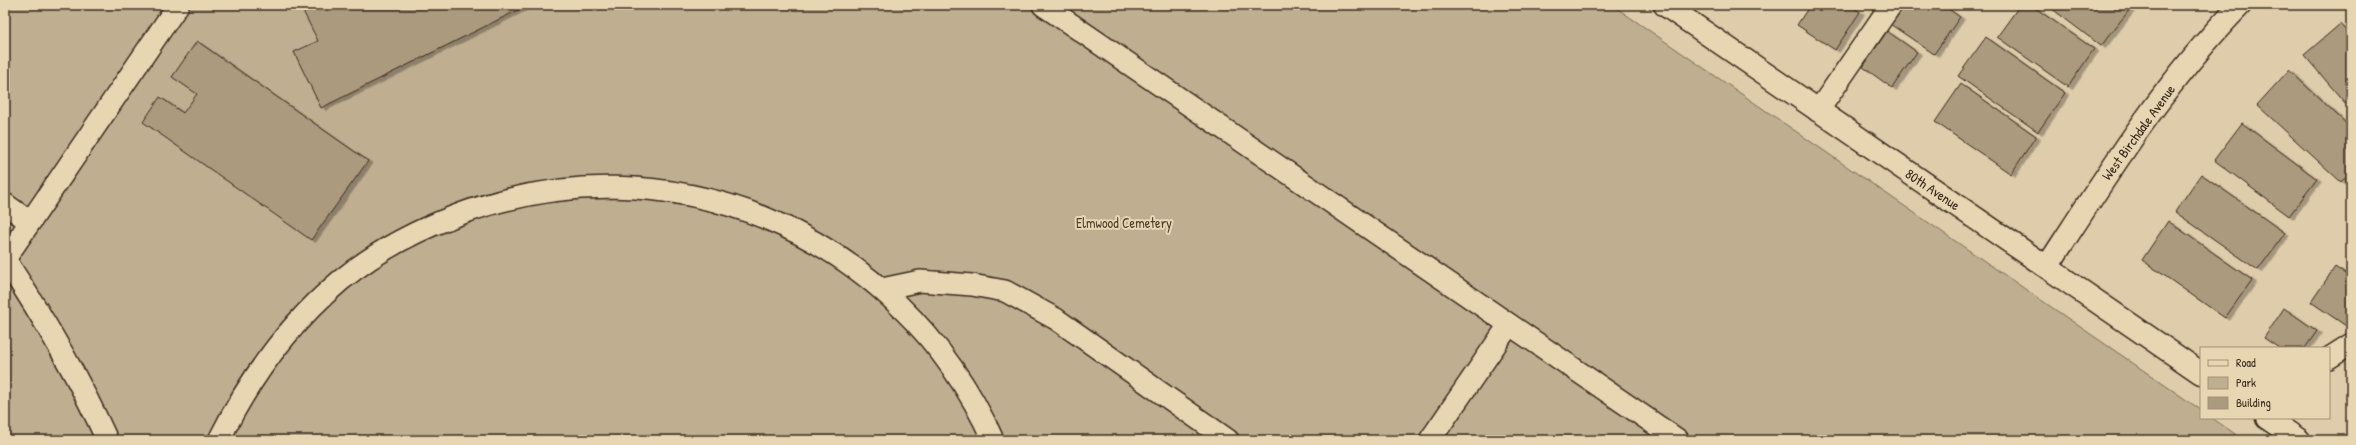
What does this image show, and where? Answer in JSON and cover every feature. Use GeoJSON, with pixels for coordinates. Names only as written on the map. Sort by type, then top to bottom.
{"type":"FeatureCollection","features":[{"type":"Feature","properties":{"kind":"street","name":"80th Avenue"},"geometry":{"type":"LineString","coordinates":[[1665,5],[2200,372]]}},
{"type":"Feature","properties":{"kind":"street","name":"West Birchdale Avenue"},"geometry":{"type":"LineString","coordinates":[[2047,268],[2122,150],[2176,78],[2218,28],[2240,5]]}},
{"type":"Feature","properties":{"kind":"street"},"geometry":{"type":"LineString","coordinates":[[2268,419],[2299,440]]}},
{"type":"Feature","properties":{"kind":"lane"},"geometry":{"type":"LineString","coordinates":[[107,440],[86,394],[48,326],[5,259],[178,5]]}},
{"type":"Feature","properties":{"kind":"lane"},"geometry":{"type":"LineString","coordinates":[[1043,5],[1678,440]]}},
{"type":"Feature","properties":{"kind":"lane"},"geometry":{"type":"LineString","coordinates":[[1818,110],[1891,5]]}},
{"type":"Feature","properties":{"kind":"lane"},"geometry":{"type":"LineString","coordinates":[[219,440],[238,402],[267,357],[302,316],[341,280],[385,250],[432,225],[482,205],[534,193],[587,187],[640,188],[693,196],[744,210],[793,230],[840,257],[882,289],[919,325],[952,366],[980,410],[993,440]]}},
{"type":"Feature","properties":{"kind":"lane"},"geometry":{"type":"LineString","coordinates":[[5,204],[30,222]]}},
{"type":"Feature","properties":{"kind":"lane"},"geometry":{"type":"LineString","coordinates":[[882,289],[920,282],[972,284],[1005,291],[1056,319],[1228,440]]}},
{"type":"Feature","properties":{"kind":"lane"},"geometry":{"type":"LineString","coordinates":[[1430,440],[1509,324]]}},
{"type":"Feature","properties":{"kind":"lane"},"geometry":{"type":"LineString","coordinates":[[2330,357],[2351,344]]}},
{"type":"Feature","properties":{"kind":"green space","name":"Elmwood Cemetery"},"geometry":{"type":"Polygon","coordinates":[[[5,5],[1612,5],[2200,409],[2200,419],[2213,419],[2244,440],[5,440],[5,5]]]}},
{"type":"Feature","properties":{"kind":"building"},"geometry":{"type":"Polygon","coordinates":[[[300,5],[528,5],[321,108],[294,52],[318,41],[300,5]]]}},
{"type":"Feature","properties":{"kind":"building"},"geometry":{"type":"Polygon","coordinates":[[[1810,5],[1850,5],[1860,12],[1835,50],[1797,25],[1810,5]]]}},
{"type":"Feature","properties":{"kind":"building"},"geometry":{"type":"Polygon","coordinates":[[[1904,5],[1943,5],[1960,17],[1934,54],[1890,24],[1904,5]]]}},
{"type":"Feature","properties":{"kind":"building"},"geometry":{"type":"Polygon","coordinates":[[[2020,5],[2031,5],[2094,49],[2068,87],[1997,37],[2020,5]]]}},
{"type":"Feature","properties":{"kind":"building"},"geometry":{"type":"Polygon","coordinates":[[[2047,5],[2125,5],[2130,9],[2101,46],[2047,5]]]}},
{"type":"Feature","properties":{"kind":"building"},"geometry":{"type":"Polygon","coordinates":[[[2340,24],[2351,37],[2351,110],[2304,55],[2340,24]]]}},
{"type":"Feature","properties":{"kind":"building"},"geometry":{"type":"Polygon","coordinates":[[[1887,31],[1917,52],[1892,88],[1863,67],[1887,31]]]}},
{"type":"Feature","properties":{"kind":"building"},"geometry":{"type":"Polygon","coordinates":[[[1986,37],[2065,93],[2038,132],[1958,76],[1986,37]]]}},
{"type":"Feature","properties":{"kind":"building"},"geometry":{"type":"Polygon","coordinates":[[[197,41],[368,161],[311,240],[143,122],[160,97],[183,113],[197,94],[172,77],[197,41]]]}},
{"type":"Feature","properties":{"kind":"building"},"geometry":{"type":"Polygon","coordinates":[[[2289,70],[2351,128],[2351,171],[2341,182],[2257,105],[2289,70]]]}},
{"type":"Feature","properties":{"kind":"building"},"geometry":{"type":"Polygon","coordinates":[[[1961,84],[2036,136],[2011,174],[1935,122],[1961,84]]]}},
{"type":"Feature","properties":{"kind":"building"},"geometry":{"type":"Polygon","coordinates":[[[2242,123],[2317,179],[2289,216],[2214,160],[2242,123]]]}},
{"type":"Feature","properties":{"kind":"building"},"geometry":{"type":"Polygon","coordinates":[[[2201,174],[2285,233],[2258,270],[2175,212],[2201,174]]]}},
{"type":"Feature","properties":{"kind":"building"},"geometry":{"type":"Polygon","coordinates":[[[2168,221],[2252,280],[2225,318],[2142,260],[2168,221]]]}},
{"type":"Feature","properties":{"kind":"building"},"geometry":{"type":"Polygon","coordinates":[[[2335,267],[2351,278],[2351,325],[2349,328],[2311,302],[2335,267]]]}},
{"type":"Feature","properties":{"kind":"building"},"geometry":{"type":"Polygon","coordinates":[[[2284,308],[2317,331],[2306,347],[2278,347],[2264,338],[2284,308]]]}}]}
